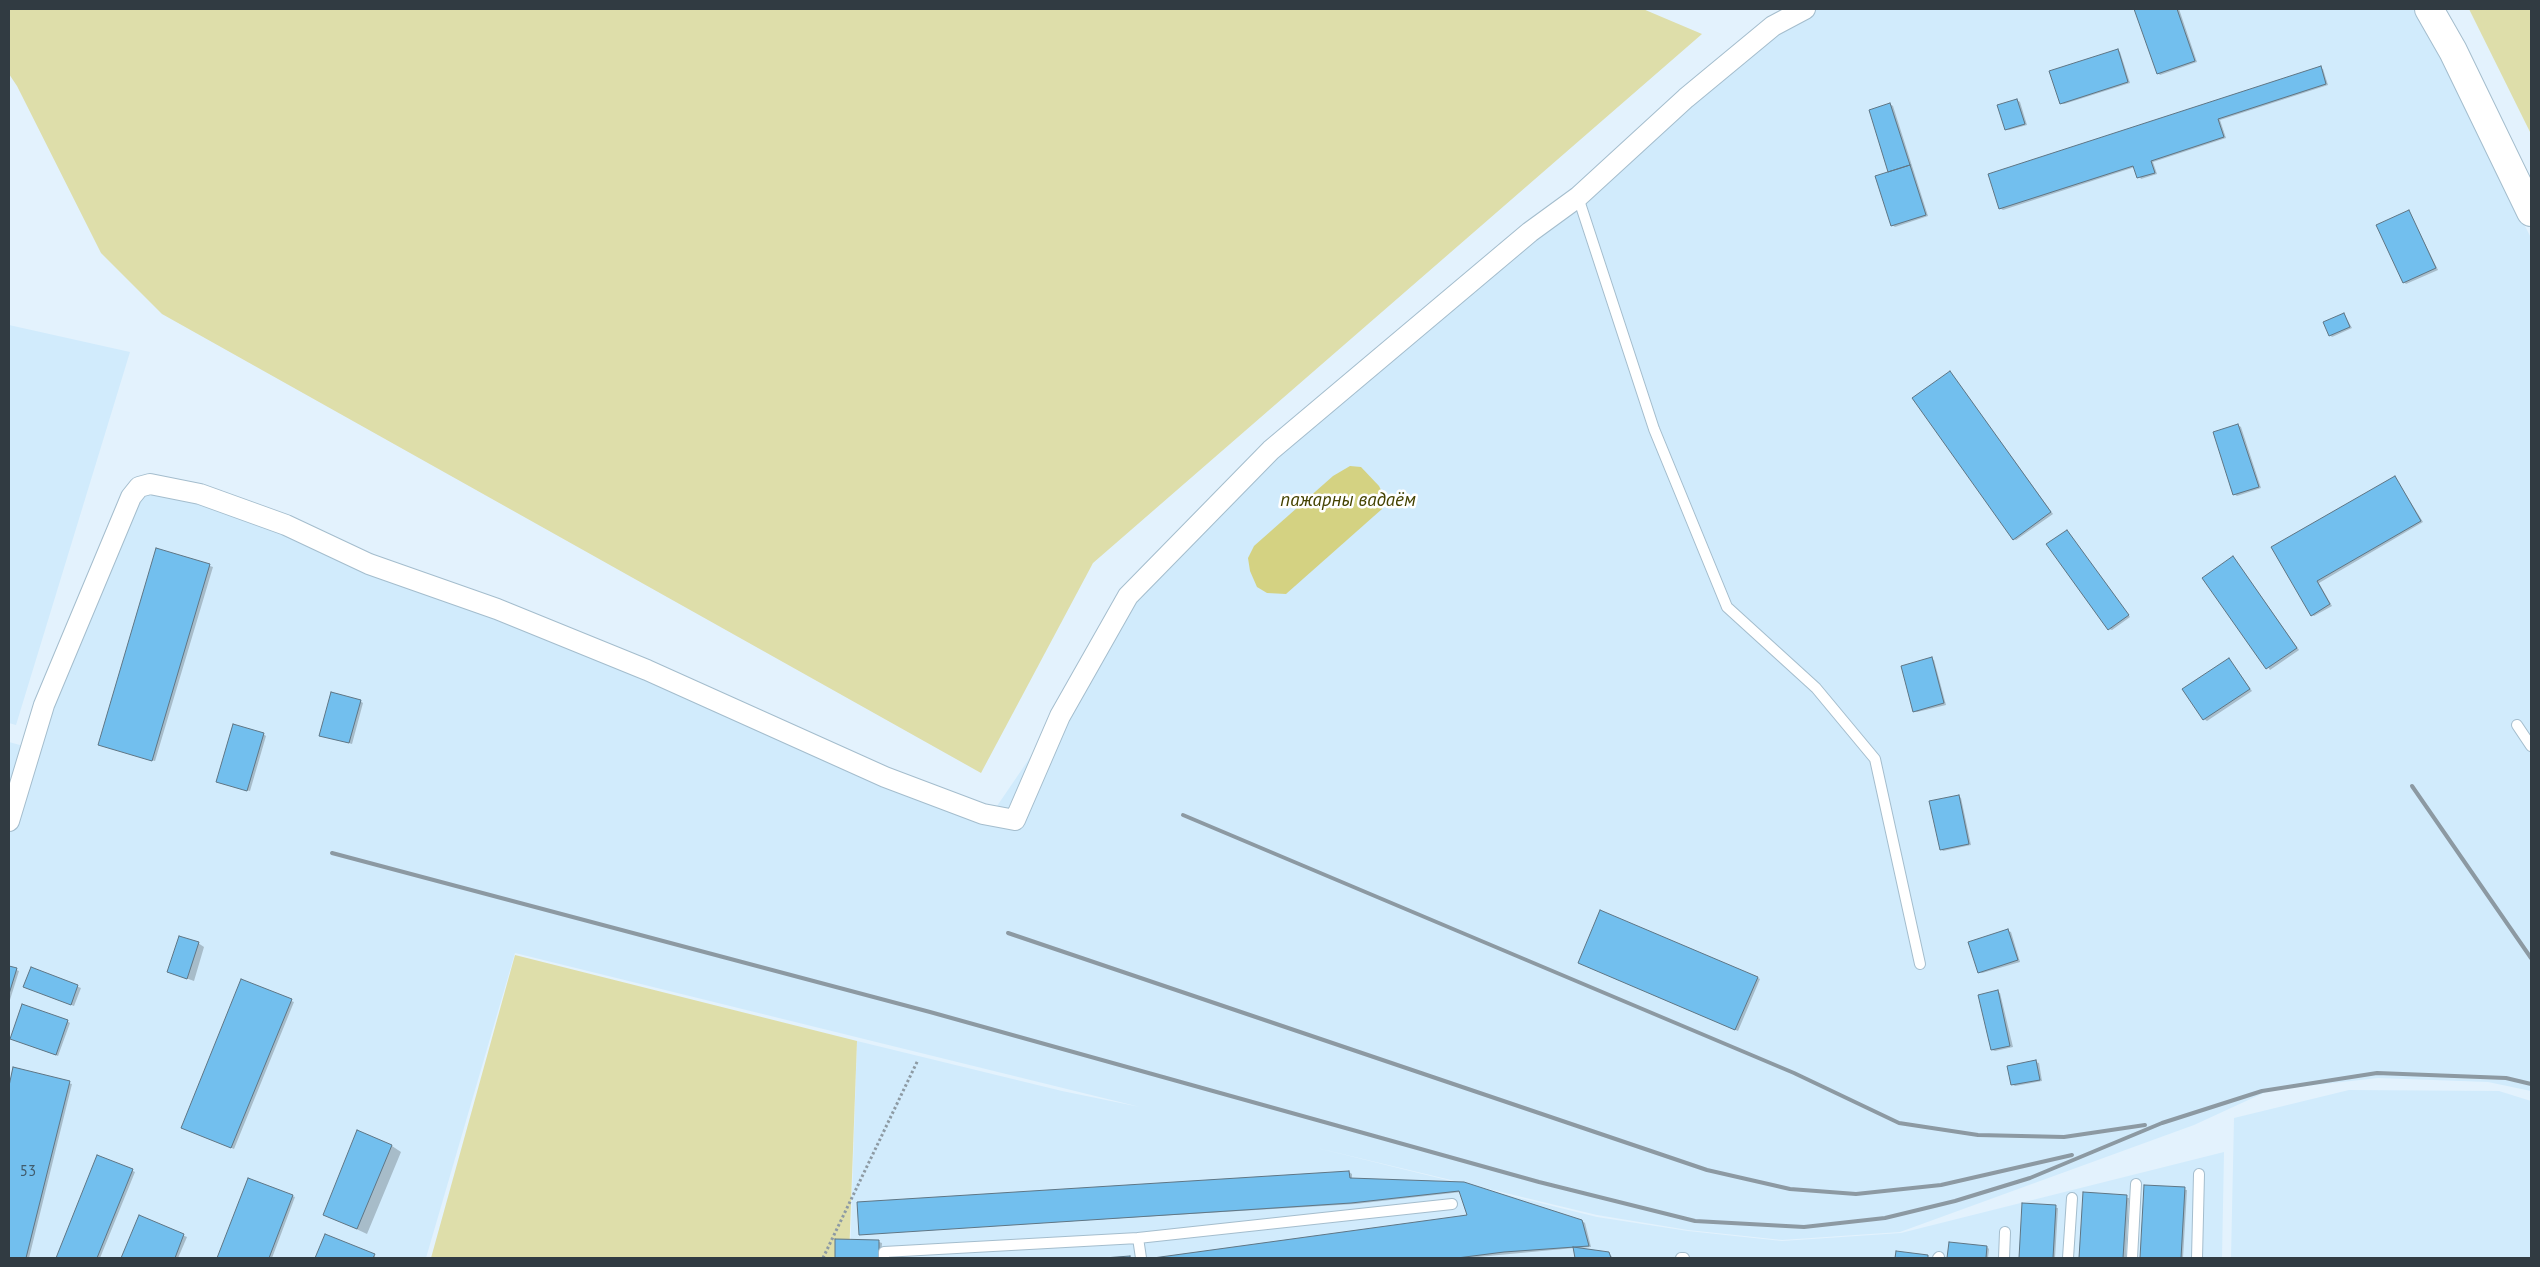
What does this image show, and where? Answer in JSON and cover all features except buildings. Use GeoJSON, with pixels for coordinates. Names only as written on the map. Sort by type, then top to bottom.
{"type":"FeatureCollection","features":[{"type":"Feature","properties":{"kind":"street"},"geometry":{"type":"LineString","coordinates":[[9,821],[44,705],[131,497],[139,487],[150,484],[200,494],[286,525],[369,564],[497,609],[647,670],[884,778],[983,814],[1015,820],[1060,716],[1128,596],[1272,450],[1530,232],[1578,197],[1686,98],[1766,32],[1805,9]]}},
{"type":"Feature","properties":{"kind":"street"},"geometry":{"type":"LineString","coordinates":[[2429,9],[2453,51],[2531,212]]}},
{"type":"Feature","properties":{"kind":"lane"},"geometry":{"type":"LineString","coordinates":[[1578,197],[1654,429],[1727,607],[1816,688],[1875,759],[1920,964]]}},
{"type":"Feature","properties":{"kind":"lane"},"geometry":{"type":"LineString","coordinates":[[2517,725],[2531,746]]}},
{"type":"Feature","properties":{"kind":"lane"},"geometry":{"type":"LineString","coordinates":[[2197,1258],[2199,1174]]}},
{"type":"Feature","properties":{"kind":"lane"},"geometry":{"type":"LineString","coordinates":[[2132,1258],[2136,1184]]}},
{"type":"Feature","properties":{"kind":"lane"},"geometry":{"type":"LineString","coordinates":[[2068,1258],[2072,1198]]}},
{"type":"Feature","properties":{"kind":"lane"},"geometry":{"type":"LineString","coordinates":[[884,1258],[884,1252],[1138,1238],[1452,1204]]}},
{"type":"Feature","properties":{"kind":"lane"},"geometry":{"type":"LineString","coordinates":[[2004,1258],[2005,1232]]}},
{"type":"Feature","properties":{"kind":"lane"},"geometry":{"type":"LineString","coordinates":[[1138,1238],[1141,1258]]}},
{"type":"Feature","properties":{"kind":"path"},"geometry":{"type":"LineString","coordinates":[[823,1258],[918,1060]]}},
{"type":"Feature","properties":{"kind":"shaded area"},"geometry":{"type":"Polygon","coordinates":[[[1784,9],[2417,9],[2531,238],[2531,1091],[2488,1082],[2378,1078],[2270,1090],[2194,1125],[1900,1232],[1782,1240],[1688,1230],[1597,1215],[1313,1147],[1597,1217],[1688,1231],[1782,1241],[1901,1233],[2224,1152],[2222,1258],[850,1258],[857,1041],[1062,1091],[1140,1107],[515,953],[426,1258],[9,1258],[9,742],[38,750],[133,502],[154,488],[291,517],[376,559],[899,778],[995,809],[1144,590],[1275,453],[1701,73],[1784,9]]]}},
{"type":"Feature","properties":{"kind":"shaded area"},"geometry":{"type":"Polygon","coordinates":[[[9,325],[130,352],[16,725],[9,723],[9,325]]]}},
{"type":"Feature","properties":{"kind":"shaded area"},"geometry":{"type":"Polygon","coordinates":[[[2349,1090],[2499,1091],[2531,1101],[2531,1258],[2231,1258],[2234,1118],[2349,1090]]]}},
{"type":"Feature","properties":{"kind":"green space"},"geometry":{"type":"Polygon","coordinates":[[[9,9],[1643,9],[1702,34],[1093,563],[981,773],[162,314],[101,253],[17,86],[9,74],[9,9]]]}},
{"type":"Feature","properties":{"kind":"green space"},"geometry":{"type":"Polygon","coordinates":[[[2469,9],[2531,9],[2531,134],[2469,9]]]}},
{"type":"Feature","properties":{"kind":"green space"},"geometry":{"type":"Polygon","coordinates":[[[515,955],[857,1041],[849,1258],[431,1258],[515,955]]]}},
{"type":"Feature","properties":{"kind":"water","name":"пажарны вадаём"},"geometry":{"type":"Polygon","coordinates":[[[1350,466],[1361,467],[1379,486],[1385,498],[1382,509],[1286,594],[1267,593],[1257,587],[1250,571],[1248,558],[1254,546],[1333,476],[1350,466]]]}},
{"type":"Feature","properties":{"kind":"railway"},"geometry":{"type":"LineString","coordinates":[[2412,786],[2531,958]]}},
{"type":"Feature","properties":{"kind":"railway"},"geometry":{"type":"LineString","coordinates":[[1183,815],[1794,1073],[1899,1123],[1978,1135],[2064,1137],[2145,1125]]}},
{"type":"Feature","properties":{"kind":"railway"},"geometry":{"type":"LineString","coordinates":[[332,853],[930,1012],[1539,1182],[1695,1221],[1804,1227],[1885,1218],[1955,1201],[2030,1178],[2162,1123],[2262,1091],[2377,1073],[2506,1078],[2531,1084]]}},
{"type":"Feature","properties":{"kind":"railway"},"geometry":{"type":"LineString","coordinates":[[1008,933],[1707,1170],[1790,1189],[1856,1194],[1941,1185],[2072,1155]]}}]}
